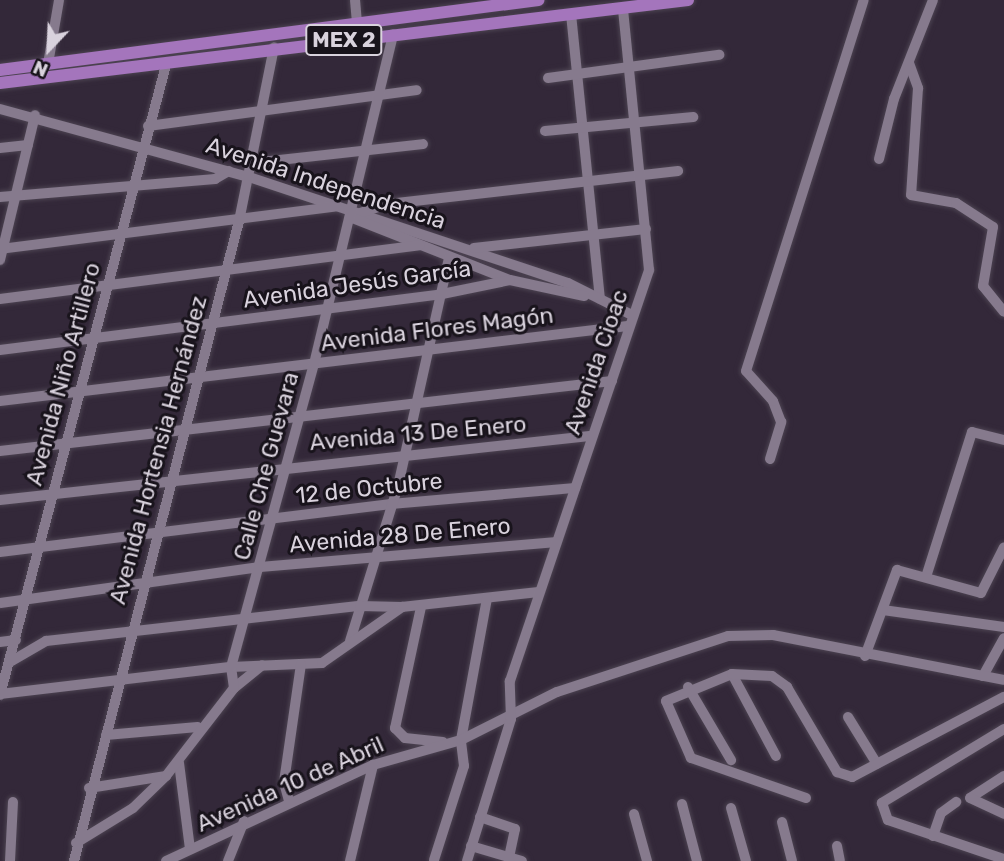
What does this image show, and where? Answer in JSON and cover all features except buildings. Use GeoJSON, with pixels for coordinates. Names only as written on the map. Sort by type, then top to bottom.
{"type":"FeatureCollection","features":[{"type":"Feature","properties":{"kind":"main road","name":"MEX 2"},"geometry":{"type":"LineString","coordinates":[[0,70],[538,0]]}},
{"type":"Feature","properties":{"kind":"main road","name":"MEX 2"},"geometry":{"type":"LineString","coordinates":[[0,83],[688,0]]}},
{"type":"Feature","properties":{"kind":"street"},"geometry":{"type":"LineString","coordinates":[[48,64],[59,0]]}},
{"type":"Feature","properties":{"kind":"street"},"geometry":{"type":"LineString","coordinates":[[355,0],[357,23]]}},
{"type":"Feature","properties":{"kind":"street"},"geometry":{"type":"LineString","coordinates":[[770,459],[781,422],[772,401],[746,371],[864,0]]}},
{"type":"Feature","properties":{"kind":"street"},"geometry":{"type":"LineString","coordinates":[[879,159],[909,63],[933,0]]}},
{"type":"Feature","properties":{"kind":"street"},"geometry":{"type":"LineString","coordinates":[[517,1],[520,19]]}},
{"type":"Feature","properties":{"kind":"street","name":"Avenida Cioac"},"geometry":{"type":"LineString","coordinates":[[467,861],[511,719],[510,681],[590,436],[612,381],[632,314],[649,270],[623,8]]}},
{"type":"Feature","properties":{"kind":"street"},"geometry":{"type":"LineString","coordinates":[[571,14],[584,181],[600,299]]}},
{"type":"Feature","properties":{"kind":"street","name":"Calle Che Guevara"},"geometry":{"type":"LineString","coordinates":[[234,688],[231,667],[314,364],[393,34]]}},
{"type":"Feature","properties":{"kind":"street","name":"Avenida Hortensia Hernández"},"geometry":{"type":"LineString","coordinates":[[74,861],[76,843],[106,735],[128,634],[145,582],[239,220],[274,48]]}},
{"type":"Feature","properties":{"kind":"street"},"geometry":{"type":"LineString","coordinates":[[548,78],[719,55]]}},
{"type":"Feature","properties":{"kind":"street"},"geometry":{"type":"LineString","coordinates":[[909,63],[918,88],[911,195],[957,203],[993,227],[983,286],[1004,312]]}},
{"type":"Feature","properties":{"kind":"street","name":"Avenida Niño Artillero"},"geometry":{"type":"LineString","coordinates":[[0,694],[27,599],[51,496],[68,444],[79,392],[108,288],[131,184],[166,65]]}},
{"type":"Feature","properties":{"kind":"street"},"geometry":{"type":"LineString","coordinates":[[148,126],[417,90]]}},
{"type":"Feature","properties":{"kind":"street","name":"Avenida Independencia"},"geometry":{"type":"LineString","coordinates":[[0,109],[35,115],[249,177],[352,214],[470,249],[568,283],[588,296],[632,314]]}},
{"type":"Feature","properties":{"kind":"street"},"geometry":{"type":"LineString","coordinates":[[0,260],[35,115]]}},
{"type":"Feature","properties":{"kind":"street"},"geometry":{"type":"LineString","coordinates":[[545,131],[693,117]]}},
{"type":"Feature","properties":{"kind":"street"},"geometry":{"type":"LineString","coordinates":[[252,163],[367,147],[423,144]]}},
{"type":"Feature","properties":{"kind":"street"},"geometry":{"type":"LineString","coordinates":[[0,148],[28,145]]}},
{"type":"Feature","properties":{"kind":"street"},"geometry":{"type":"LineString","coordinates":[[0,197],[215,179],[229,171]]}},
{"type":"Feature","properties":{"kind":"street"},"geometry":{"type":"LineString","coordinates":[[352,214],[584,181],[678,171]]}},
{"type":"Feature","properties":{"kind":"street"},"geometry":{"type":"LineString","coordinates":[[1,249],[334,207]]}},
{"type":"Feature","properties":{"kind":"street"},"geometry":{"type":"LineString","coordinates":[[352,214],[449,258],[510,280],[588,296]]}},
{"type":"Feature","properties":{"kind":"street"},"geometry":{"type":"LineString","coordinates":[[470,249],[646,229]]}},
{"type":"Feature","properties":{"kind":"street"},"geometry":{"type":"LineString","coordinates":[[0,299],[108,288],[420,245]]}},
{"type":"Feature","properties":{"kind":"street"},"geometry":{"type":"LineString","coordinates":[[350,641],[405,454],[449,258]]}},
{"type":"Feature","properties":{"kind":"street","name":"Avenida Jesús García"},"geometry":{"type":"LineString","coordinates":[[0,350],[442,295],[510,280]]}},
{"type":"Feature","properties":{"kind":"street","name":"Avenida Flores Magón"},"geometry":{"type":"LineString","coordinates":[[0,401],[628,326]]}},
{"type":"Feature","properties":{"kind":"street"},"geometry":{"type":"LineString","coordinates":[[0,451],[612,381]]}},
{"type":"Feature","properties":{"kind":"street"},"geometry":{"type":"LineString","coordinates":[[926,577],[973,429],[1004,440]]}},
{"type":"Feature","properties":{"kind":"street","name":"Avenida 13 De Enero"},"geometry":{"type":"LineString","coordinates":[[0,500],[172,481],[288,464],[590,436]]}},
{"type":"Feature","properties":{"kind":"street","name":"12 de Octubre"},"geometry":{"type":"LineString","coordinates":[[0,552],[391,503],[575,488]]}},
{"type":"Feature","properties":{"kind":"street","name":"Avenida 28 De Enero"},"geometry":{"type":"LineString","coordinates":[[0,603],[259,567],[555,542]]}},
{"type":"Feature","properties":{"kind":"street"},"geometry":{"type":"LineString","coordinates":[[865,656],[897,570],[981,593],[1004,547]]}},
{"type":"Feature","properties":{"kind":"street"},"geometry":{"type":"LineString","coordinates":[[10,662],[46,641],[128,634],[246,617],[360,606],[421,607],[538,592]]}},
{"type":"Feature","properties":{"kind":"street"},"geometry":{"type":"LineString","coordinates":[[434,860],[464,766],[456,741],[487,598]]}},
{"type":"Feature","properties":{"kind":"street"},"geometry":{"type":"LineString","coordinates":[[0,694],[231,667],[330,660],[350,641],[402,607]]}},
{"type":"Feature","properties":{"kind":"street"},"geometry":{"type":"LineString","coordinates":[[421,607],[396,728],[405,738],[456,741]]}},
{"type":"Feature","properties":{"kind":"street"},"geometry":{"type":"LineString","coordinates":[[883,610],[1004,627]]}},
{"type":"Feature","properties":{"kind":"street","name":"Avenida 10 de Abril"},"geometry":{"type":"LineString","coordinates":[[166,861],[244,821],[373,765],[456,741],[511,719],[557,692],[728,636],[773,635],[865,656],[1004,680]]}},
{"type":"Feature","properties":{"kind":"street"},"geometry":{"type":"LineString","coordinates":[[983,676],[1004,638]]}},
{"type":"Feature","properties":{"kind":"street"},"geometry":{"type":"LineString","coordinates":[[0,642],[16,640]]}},
{"type":"Feature","properties":{"kind":"street"},"geometry":{"type":"LineString","coordinates":[[289,801],[284,782],[301,664]]}},
{"type":"Feature","properties":{"kind":"street"},"geometry":{"type":"LineString","coordinates":[[106,735],[198,727],[217,715],[234,688],[262,665]]}},
{"type":"Feature","properties":{"kind":"street"},"geometry":{"type":"LineString","coordinates":[[732,674],[776,756]]}},
{"type":"Feature","properties":{"kind":"street"},"geometry":{"type":"LineString","coordinates":[[806,798],[691,758],[666,701],[688,687],[732,674],[772,676],[787,687],[844,776],[877,764],[1004,697]]}},
{"type":"Feature","properties":{"kind":"street"},"geometry":{"type":"LineString","coordinates":[[688,687],[732,760]]}},
{"type":"Feature","properties":{"kind":"street"},"geometry":{"type":"LineString","coordinates":[[848,717],[877,764]]}},
{"type":"Feature","properties":{"kind":"street"},"geometry":{"type":"LineString","coordinates":[[76,843],[134,808],[179,763],[198,727]]}},
{"type":"Feature","properties":{"kind":"street"},"geometry":{"type":"LineString","coordinates":[[1004,729],[886,796],[885,817],[1004,859]]}},
{"type":"Feature","properties":{"kind":"street"},"geometry":{"type":"LineString","coordinates":[[179,763],[190,849]]}},
{"type":"Feature","properties":{"kind":"street"},"geometry":{"type":"LineString","coordinates":[[350,861],[373,765]]}},
{"type":"Feature","properties":{"kind":"street"},"geometry":{"type":"LineString","coordinates":[[89,789],[166,776]]}},
{"type":"Feature","properties":{"kind":"street"},"geometry":{"type":"LineString","coordinates":[[1004,776],[973,792],[973,804],[1004,814]]}},
{"type":"Feature","properties":{"kind":"street"},"geometry":{"type":"LineString","coordinates":[[10,861],[13,802]]}},
{"type":"Feature","properties":{"kind":"street"},"geometry":{"type":"LineString","coordinates":[[933,835],[941,813],[956,802]]}},
{"type":"Feature","properties":{"kind":"street"},"geometry":{"type":"LineString","coordinates":[[682,804],[697,861]]}},
{"type":"Feature","properties":{"kind":"street"},"geometry":{"type":"LineString","coordinates":[[731,808],[746,861]]}},
{"type":"Feature","properties":{"kind":"street"},"geometry":{"type":"LineString","coordinates":[[634,814],[647,861]]}},
{"type":"Feature","properties":{"kind":"street"},"geometry":{"type":"LineString","coordinates":[[480,817],[515,829],[509,856]]}},
{"type":"Feature","properties":{"kind":"street"},"geometry":{"type":"LineString","coordinates":[[229,861],[244,821]]}},
{"type":"Feature","properties":{"kind":"street"},"geometry":{"type":"LineString","coordinates":[[782,822],[792,861]]}},
{"type":"Feature","properties":{"kind":"street"},"geometry":{"type":"LineString","coordinates":[[471,846],[522,861]]}},
{"type":"Feature","properties":{"kind":"street"},"geometry":{"type":"LineString","coordinates":[[837,846],[840,861]]}}]}
